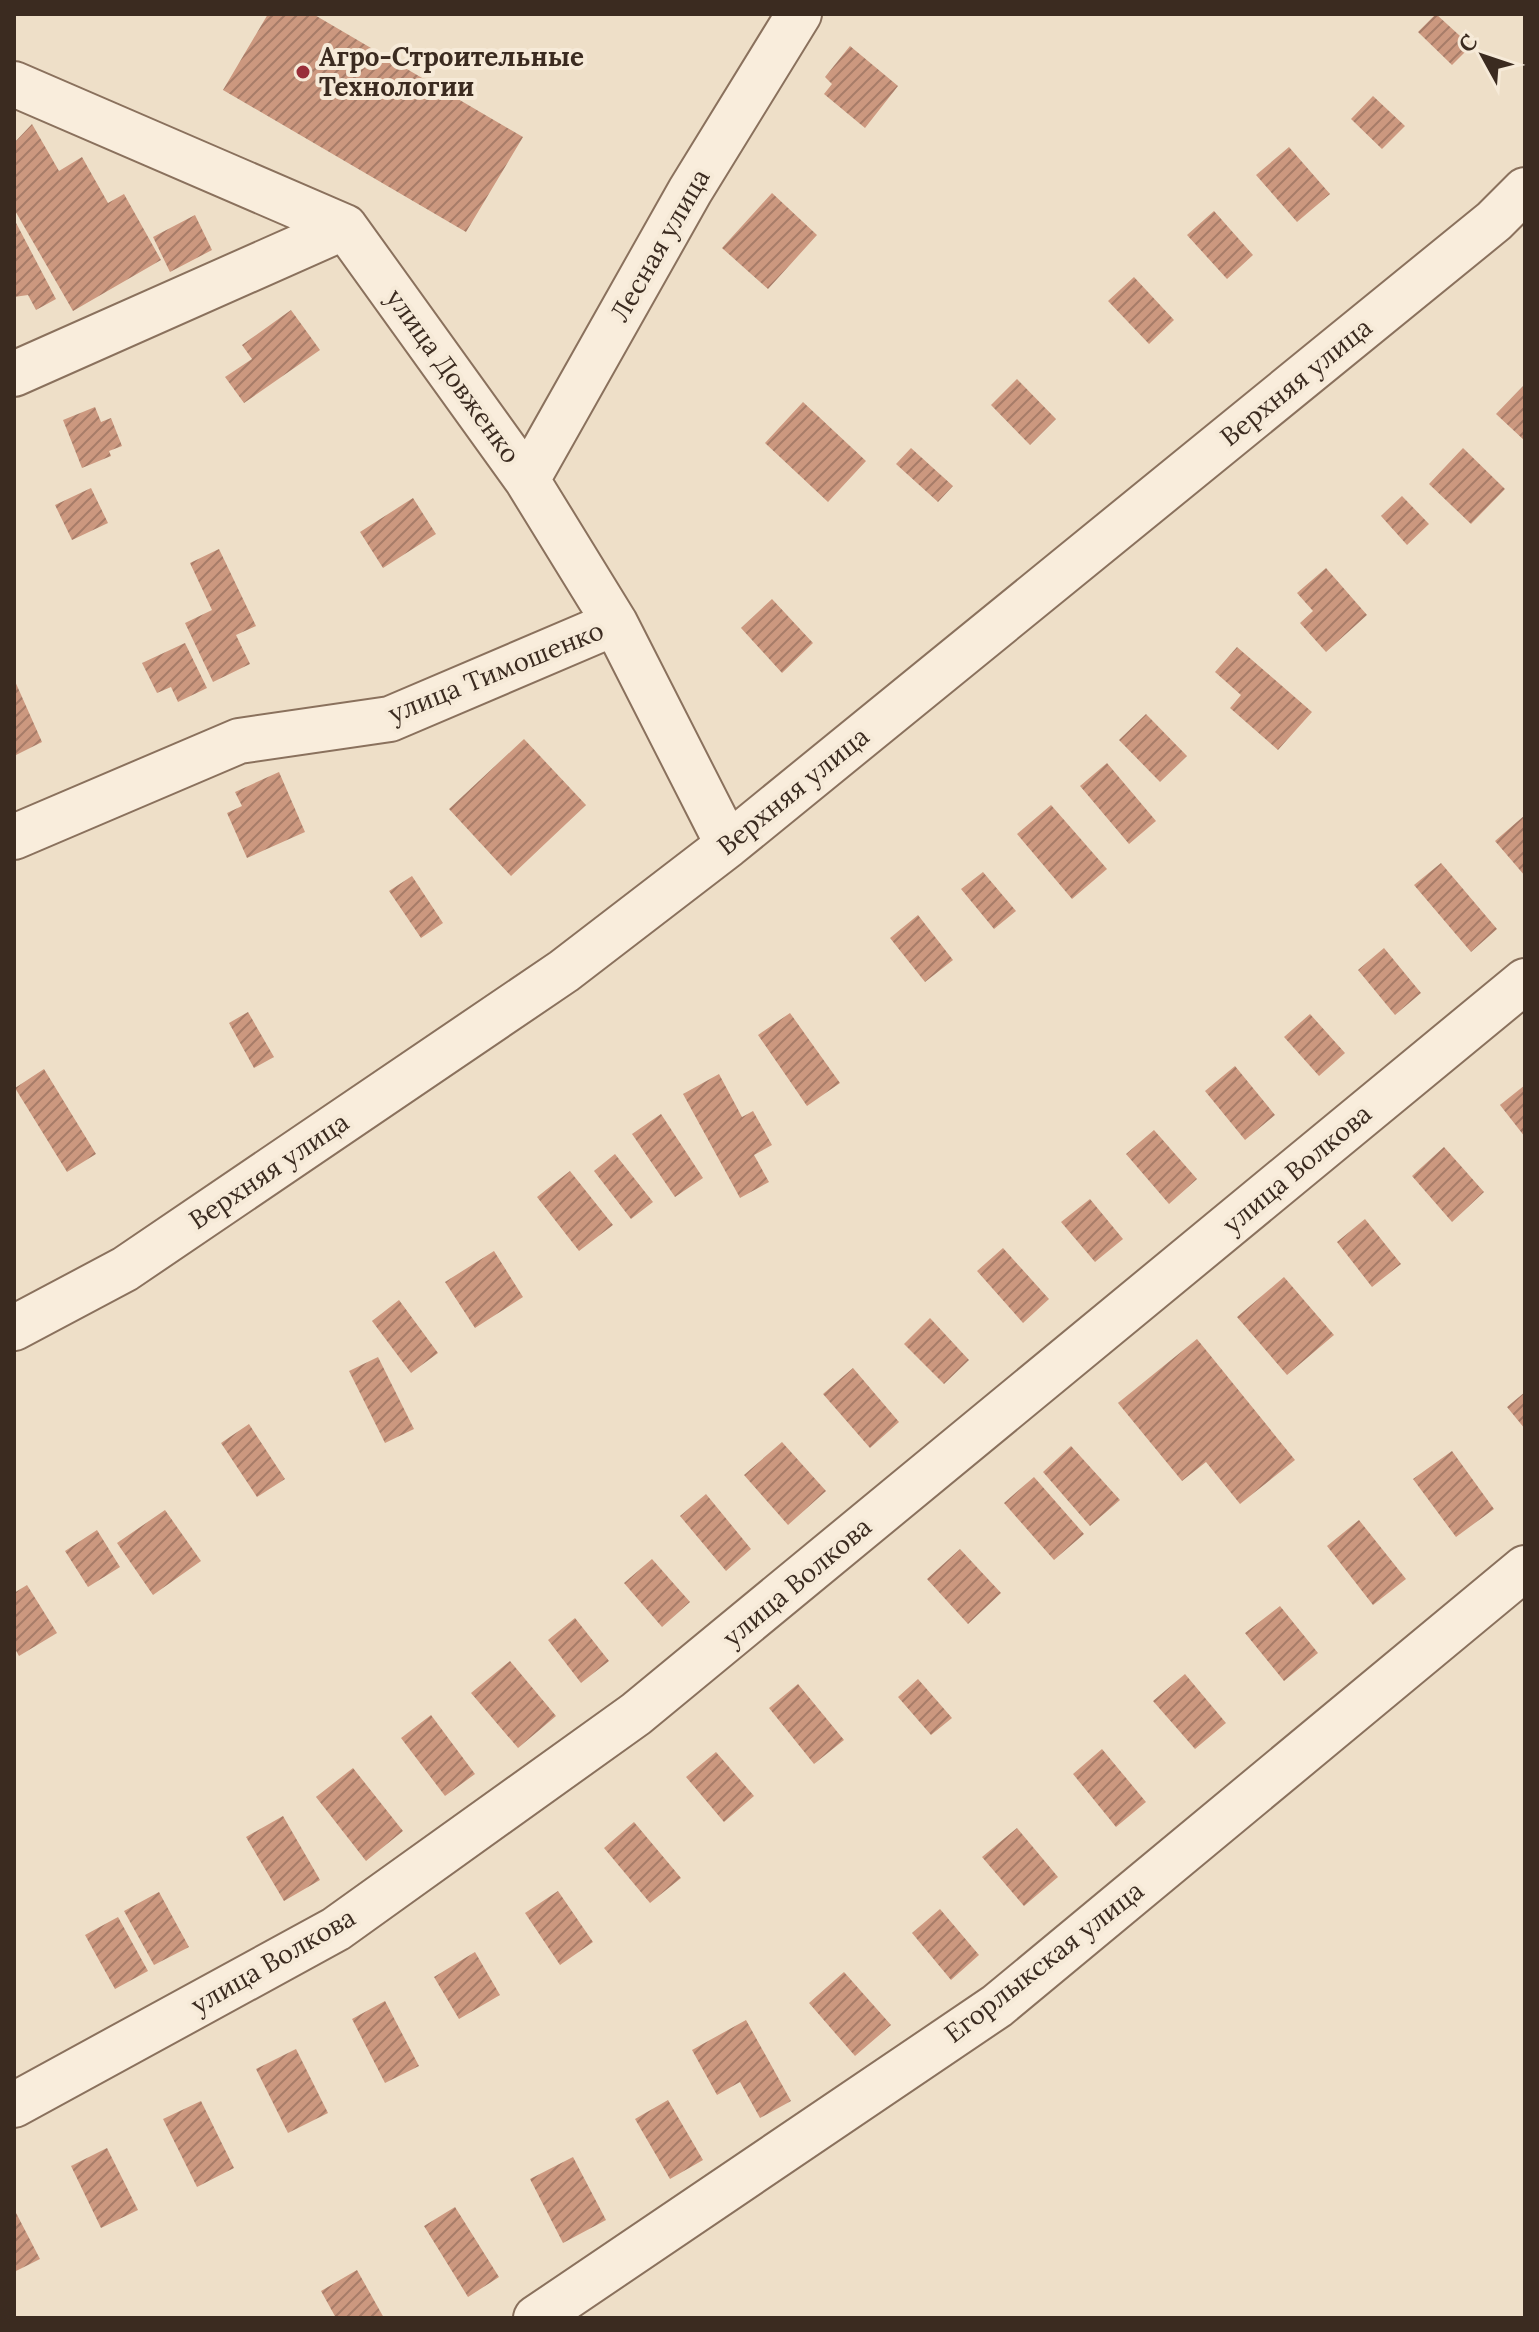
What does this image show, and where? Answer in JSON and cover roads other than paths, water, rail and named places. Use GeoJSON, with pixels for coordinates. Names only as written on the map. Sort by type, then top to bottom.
{"type":"FeatureCollection","features":[{"type":"Feature","properties":{"kind":"street","name":"Лесная улица"},"geometry":{"type":"LineString","coordinates":[[527,480],[690,191],[799,14]]}},
{"type":"Feature","properties":{"kind":"street"},"geometry":{"type":"LineString","coordinates":[[14,84],[345,227]]}},
{"type":"Feature","properties":{"kind":"street","name":"Верхняя улица"},"geometry":{"type":"LineString","coordinates":[[14,1328],[138,1260],[564,971],[728,845],[1494,221],[1525,190]]}},
{"type":"Feature","properties":{"kind":"street","name":"улица Довженко"},"geometry":{"type":"LineString","coordinates":[[345,227],[527,480],[615,623],[728,845]]}},
{"type":"Feature","properties":{"kind":"street"},"geometry":{"type":"LineString","coordinates":[[14,374],[345,227]]}},
{"type":"Feature","properties":{"kind":"street","name":"улица Тимошенко"},"geometry":{"type":"LineString","coordinates":[[14,837],[239,741],[390,719],[615,623]]}},
{"type":"Feature","properties":{"kind":"street","name":"улица Волкова"},"geometry":{"type":"LineString","coordinates":[[14,2105],[336,1929],[636,1714],[1525,981]]}},
{"type":"Feature","properties":{"kind":"street","name":"Егорлыкская улица"},"geometry":{"type":"LineString","coordinates":[[536,2318],[997,2006],[1525,1568]]}},
{"type":"Feature","properties":{"kind":"place","name":"Агро-Строительные Технологии"},"geometry":{"type":"Point","coordinates":[303,72]}}]}
